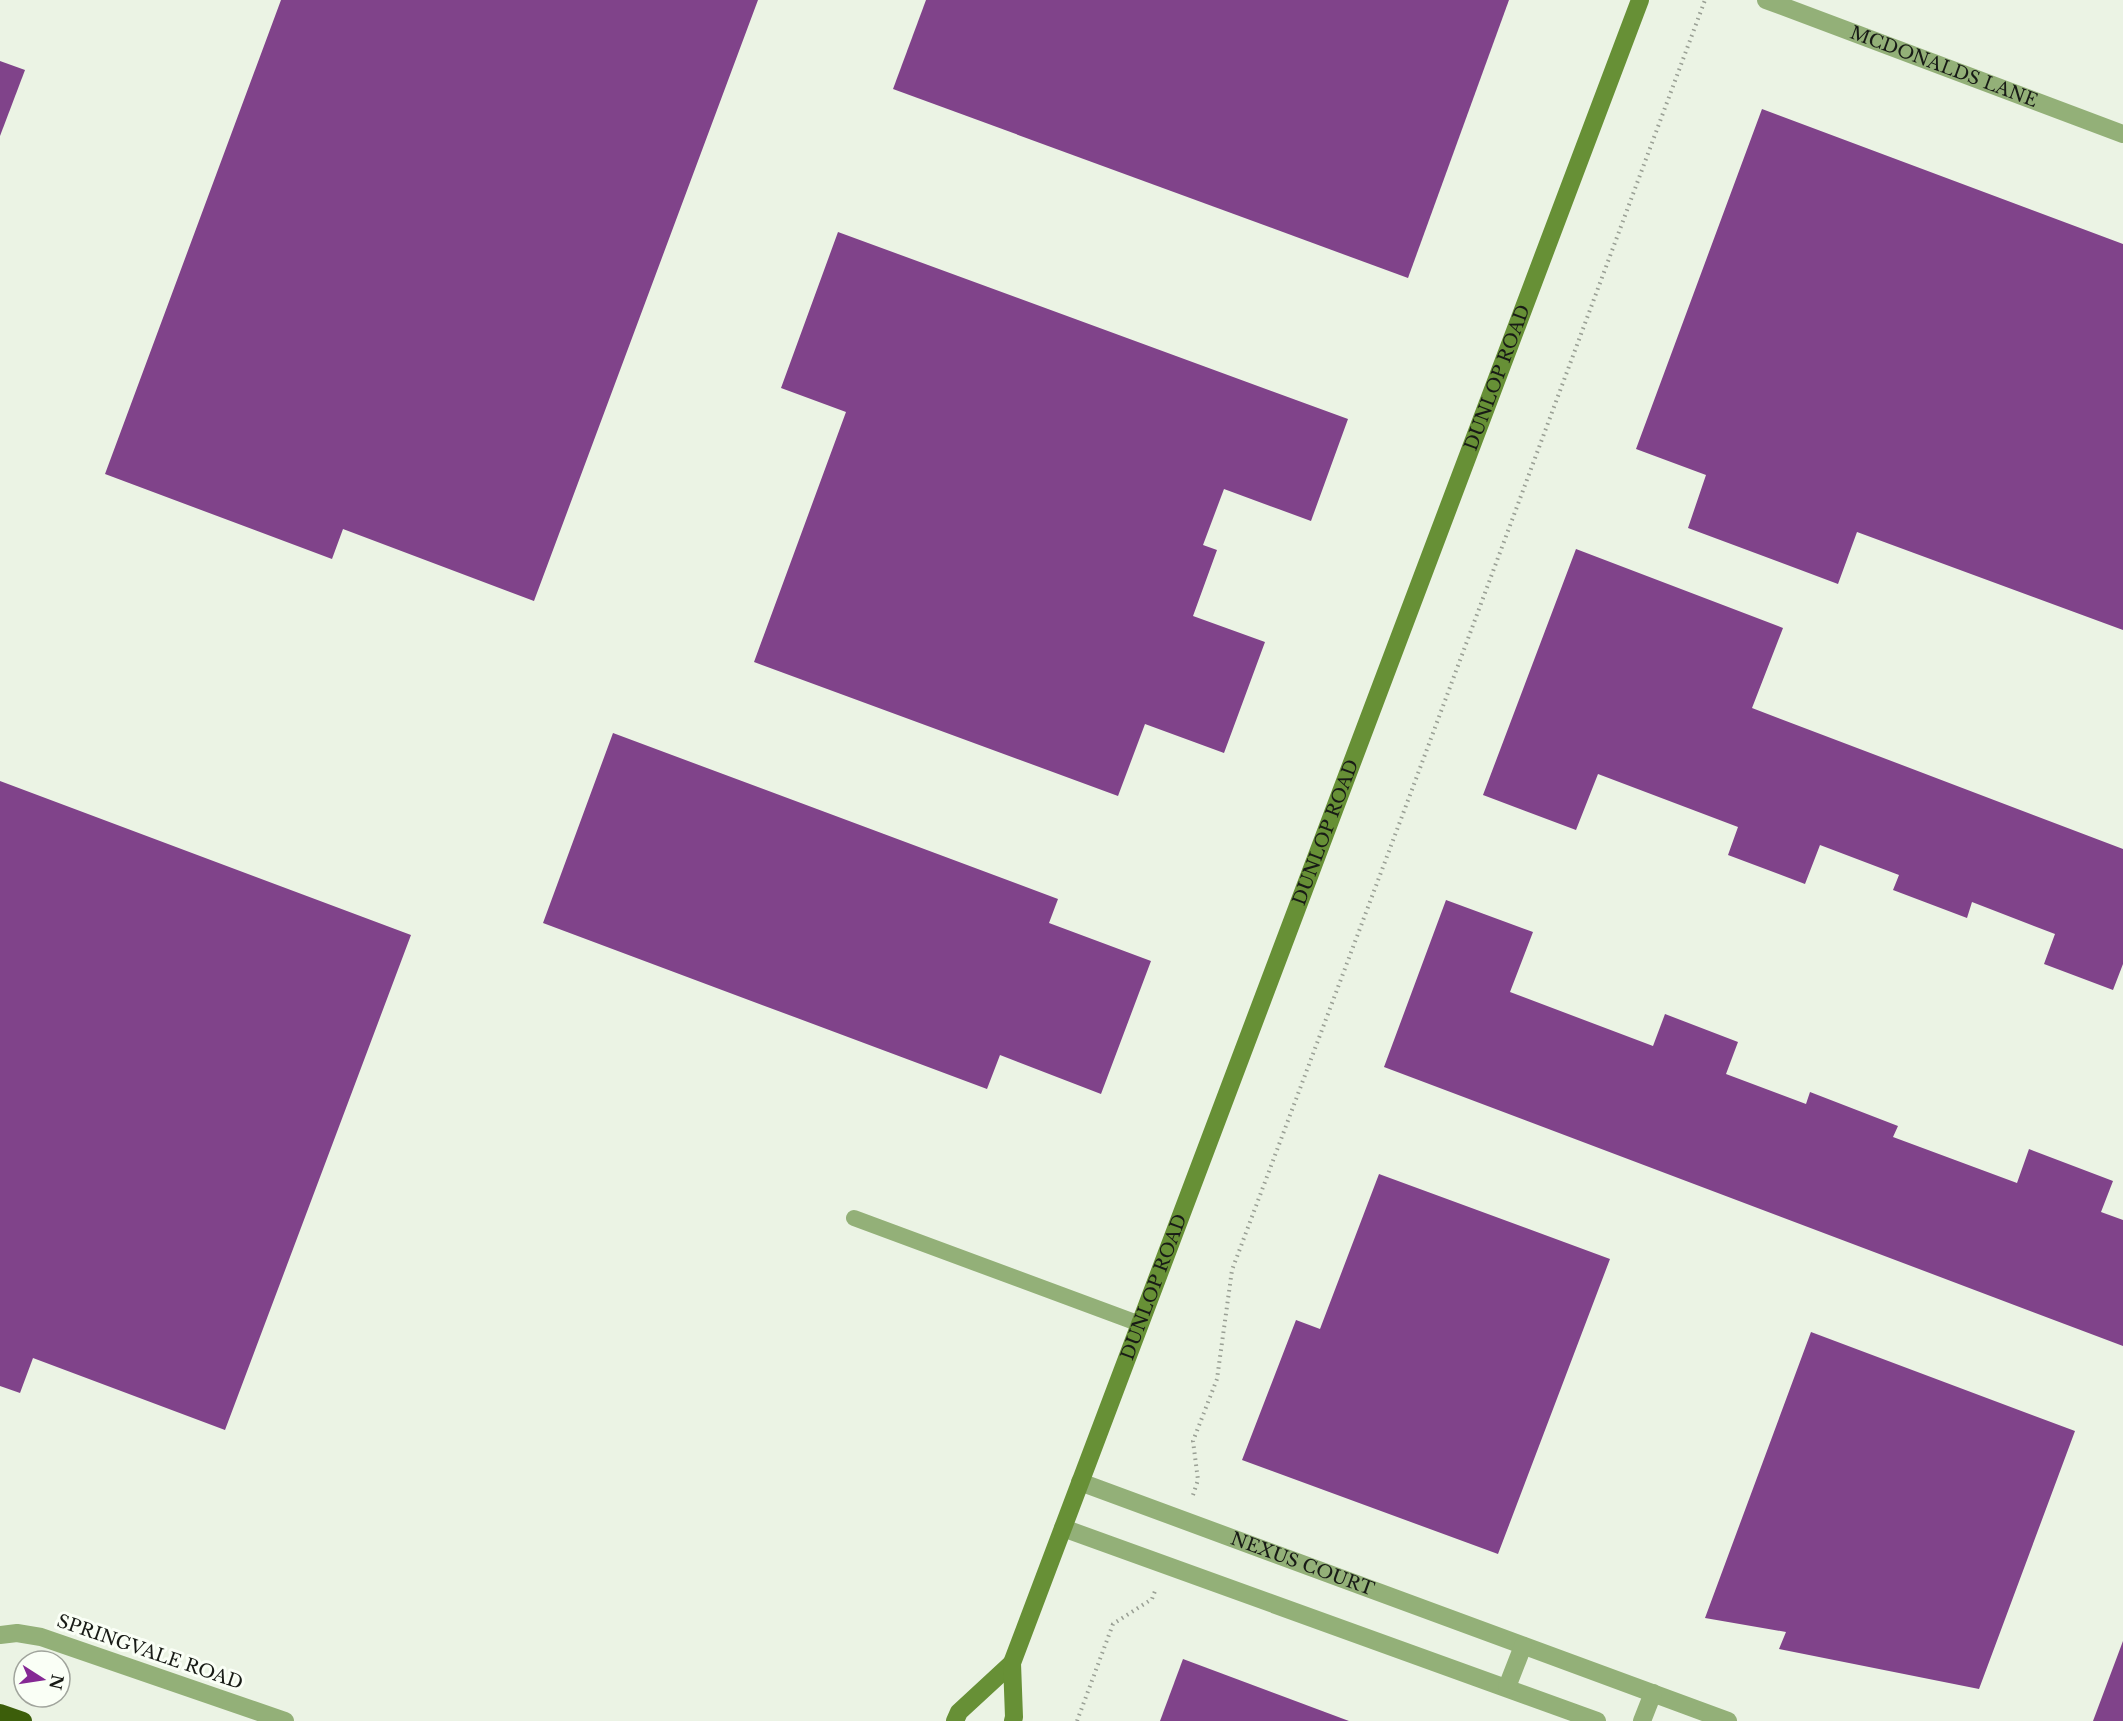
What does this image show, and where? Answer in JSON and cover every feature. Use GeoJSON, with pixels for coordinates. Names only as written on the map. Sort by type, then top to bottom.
{"type":"FeatureCollection","features":[{"type":"Feature","properties":{"kind":"highway"},"geometry":{"type":"LineString","coordinates":[[0,1713],[23,1721]]}},
{"type":"Feature","properties":{"kind":"street","name":"DUNLOP ROAD"},"geometry":{"type":"LineString","coordinates":[[1013,1721],[1012,1663],[1640,0]]}},
{"type":"Feature","properties":{"kind":"street","name":"MCDONALDS LANE"},"geometry":{"type":"LineString","coordinates":[[1766,0],[2123,134]]}},
{"type":"Feature","properties":{"kind":"street","name":"NEXUS COURT"},"geometry":{"type":"LineString","coordinates":[[1080,1482],[1728,1721]]}},
{"type":"Feature","properties":{"kind":"street"},"geometry":{"type":"LineString","coordinates":[[1063,1528],[1597,1721]]}},
{"type":"Feature","properties":{"kind":"street","name":"SPRINGVALE ROAD"},"geometry":{"type":"LineString","coordinates":[[0,1635],[17,1633],[41,1637],[285,1721]]}},
{"type":"Feature","properties":{"kind":"street"},"geometry":{"type":"LineString","coordinates":[[1507,1687],[1523,1646]]}},
{"type":"Feature","properties":{"kind":"street","name":"DUNLOP ROAD"},"geometry":{"type":"LineString","coordinates":[[955,1721],[959,1712],[1012,1663]]}},
{"type":"Feature","properties":{"kind":"street"},"geometry":{"type":"LineString","coordinates":[[1642,1721],[1653,1693]]}},
{"type":"Feature","properties":{"kind":"lane"},"geometry":{"type":"LineString","coordinates":[[854,1218],[1140,1324]]}},
{"type":"Feature","properties":{"kind":"path"},"geometry":{"type":"LineString","coordinates":[[1183,1520],[1198,1480],[1193,1441],[1217,1379],[1232,1270],[1705,0]]}},
{"type":"Feature","properties":{"kind":"path"},"geometry":{"type":"LineString","coordinates":[[1077,1721],[1113,1624],[1152,1599],[1156,1589]]}},
{"type":"Feature","properties":{"kind":"building"},"geometry":{"type":"Polygon","coordinates":[[[281,0],[758,0],[534,601],[343,529],[332,559],[105,474],[281,0]]]}},
{"type":"Feature","properties":{"kind":"building"},"geometry":{"type":"Polygon","coordinates":[[[926,0],[1509,0],[1408,278],[893,89],[926,0]]]}},
{"type":"Feature","properties":{"kind":"building"},"geometry":{"type":"Polygon","coordinates":[[[0,61],[25,70],[0,136],[0,61]]]}},
{"type":"Feature","properties":{"kind":"building"},"geometry":{"type":"Polygon","coordinates":[[[1762,109],[2123,244],[2123,630],[1857,532],[1838,584],[1688,528],[1706,475],[1636,449],[1762,109]]]}},
{"type":"Feature","properties":{"kind":"building"},"geometry":{"type":"Polygon","coordinates":[[[838,232],[1348,419],[1311,521],[1224,489],[1203,545],[1217,550],[1193,616],[1265,642],[1224,753],[1145,724],[1118,796],[754,662],[846,412],[781,388],[838,232]]]}},
{"type":"Feature","properties":{"kind":"building"},"geometry":{"type":"Polygon","coordinates":[[[1576,549],[1783,628],[1752,708],[2123,849],[2123,964],[2113,990],[2044,964],[2055,934],[1972,902],[1967,918],[1893,890],[1899,875],[1820,845],[1805,884],[1728,855],[1738,827],[1598,774],[1576,830],[1483,795],[1576,549]]]}},
{"type":"Feature","properties":{"kind":"building"},"geometry":{"type":"Polygon","coordinates":[[[613,733],[1058,899],[1049,923],[1151,961],[1101,1094],[1000,1055],[987,1089],[543,923],[613,733]]]}},
{"type":"Feature","properties":{"kind":"building"},"geometry":{"type":"Polygon","coordinates":[[[0,781],[411,935],[225,1430],[33,1358],[20,1393],[0,1386],[0,781]]]}},
{"type":"Feature","properties":{"kind":"building"},"geometry":{"type":"Polygon","coordinates":[[[1446,900],[1533,932],[1510,992],[1653,1046],[1665,1014],[1738,1042],[1726,1074],[1806,1104],[1810,1092],[1898,1126],[1893,1137],[2017,1183],[2029,1149],[2113,1181],[2101,1212],[2123,1220],[2123,1346],[1384,1067],[1446,900]]]}},
{"type":"Feature","properties":{"kind":"building"},"geometry":{"type":"Polygon","coordinates":[[[1379,1174],[1610,1259],[1498,1554],[1242,1460],[1296,1320],[1320,1329],[1379,1174]]]}},
{"type":"Feature","properties":{"kind":"building"},"geometry":{"type":"Polygon","coordinates":[[[1811,1332],[2075,1431],[1979,1689],[1779,1649],[1786,1632],[1705,1618],[1811,1332]]]}},
{"type":"Feature","properties":{"kind":"building"},"geometry":{"type":"Polygon","coordinates":[[[2123,1641],[2123,1721],[2093,1721],[2123,1641]]]}},
{"type":"Feature","properties":{"kind":"building"},"geometry":{"type":"Polygon","coordinates":[[[1183,1659],[1349,1721],[1160,1721],[1183,1659]]]}}]}
